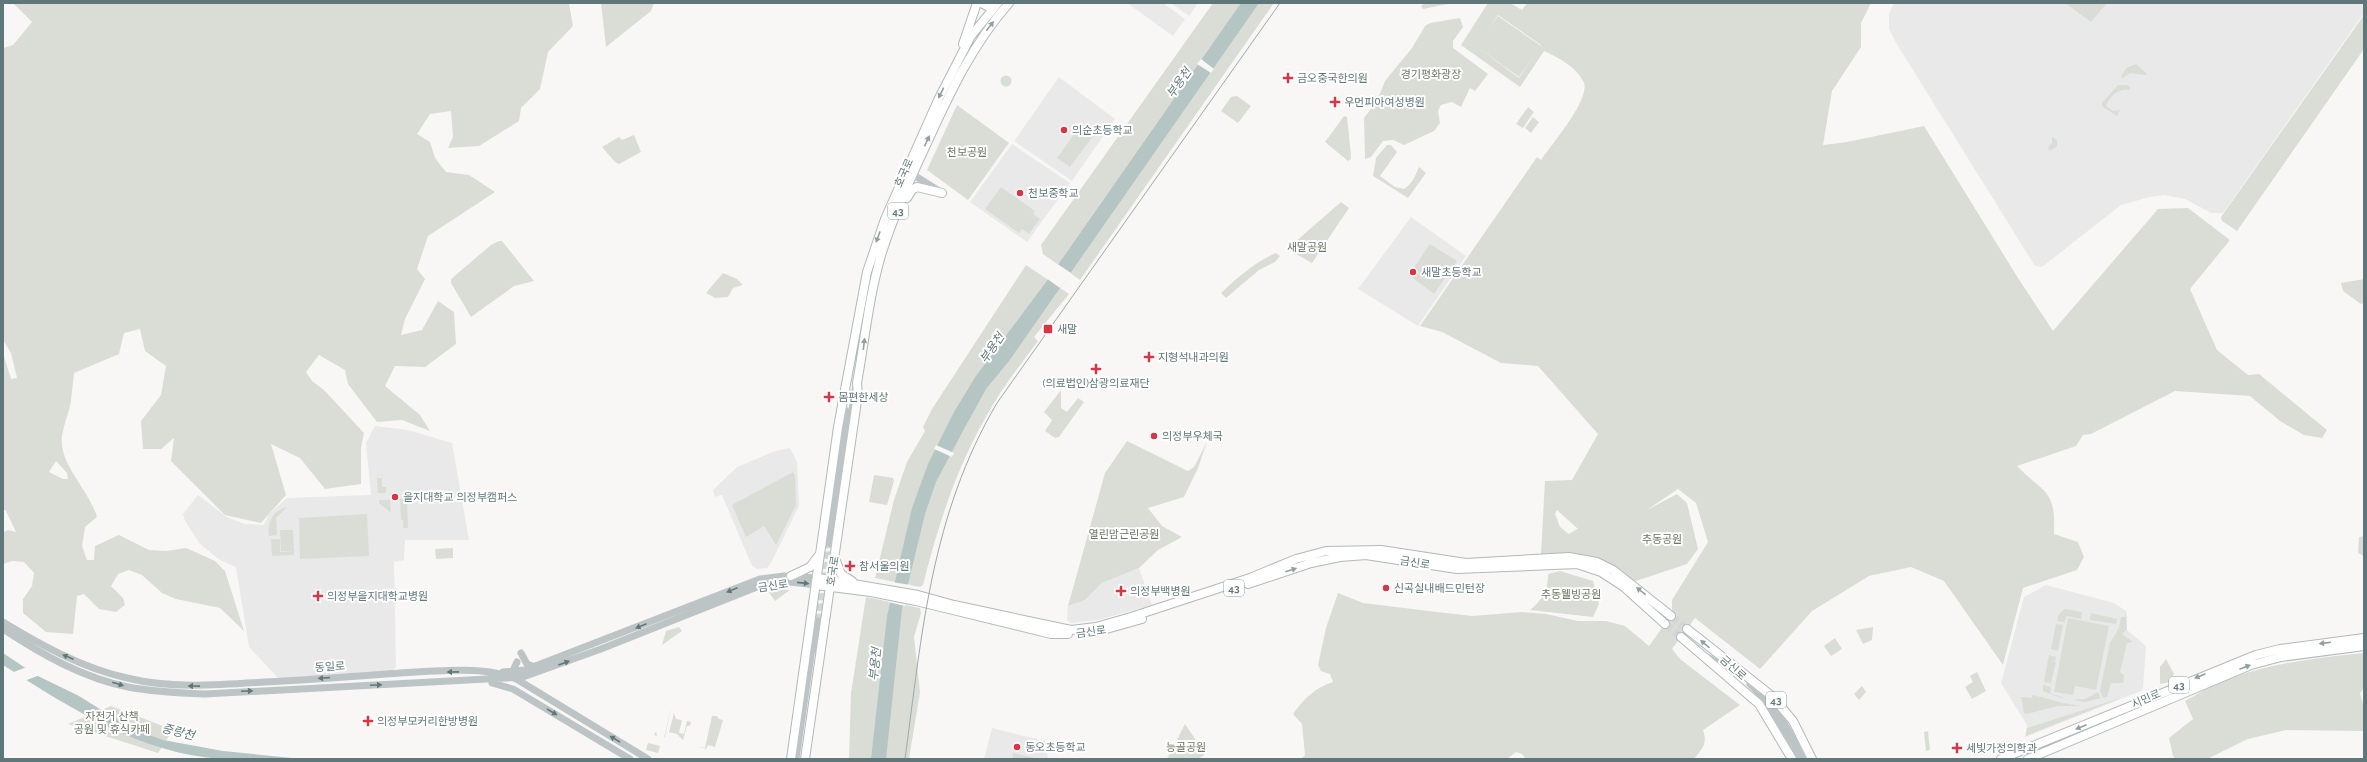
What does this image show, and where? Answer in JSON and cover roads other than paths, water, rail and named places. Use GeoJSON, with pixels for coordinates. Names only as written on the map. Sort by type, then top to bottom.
{"type":"FeatureCollection","features":[{"type":"Feature","properties":{"kind":"main road"},"geometry":{"type":"LineString","coordinates":[[979,3],[989,6],[997,3]]}},
{"type":"Feature","properties":{"kind":"main road"},"geometry":{"type":"LineString","coordinates":[[973,50],[980,25],[979,3]]}},
{"type":"Feature","properties":{"kind":"main road"},"geometry":{"type":"LineString","coordinates":[[958,58],[979,3]]}},
{"type":"Feature","properties":{"kind":"main road","name":"호국로"},"geometry":{"type":"LineString","coordinates":[[792,759],[818,621],[831,584],[835,556],[827,544],[844,392],[848,384],[861,300],[870,259],[958,58],[997,3]]}},
{"type":"Feature","properties":{"kind":"main road","name":"호국로"},"geometry":{"type":"LineString","coordinates":[[806,759],[818,621],[817,582],[827,544],[858,394],[857,383],[868,312],[882,252],[892,227],[909,172],[973,50],[1009,3]]}},
{"type":"Feature","properties":{"kind":"main road"},"geometry":{"type":"LineString","coordinates":[[892,227],[913,188],[920,187],[942,194]]}},
{"type":"Feature","properties":{"kind":"main road"},"geometry":{"type":"LineString","coordinates":[[790,576],[801,572],[816,562],[827,544]]}},
{"type":"Feature","properties":{"kind":"main road","name":"금신로"},"geometry":{"type":"LineString","coordinates":[[917,598],[1062,629],[1077,630],[1131,617],[1250,578],[1308,555],[1326,551],[1368,549],[1466,563],[1569,557],[1589,560],[1613,570],[1670,616]]}},
{"type":"Feature","properties":{"kind":"main road","name":"금신로"},"geometry":{"type":"LineString","coordinates":[[917,598],[1051,634],[1079,634],[1133,623],[1311,563],[1340,557],[1366,555],[1457,569],[1577,564],[1601,572],[1624,587],[1665,624]]}},
{"type":"Feature","properties":{"kind":"main road","name":"43"},"geometry":{"type":"LineString","coordinates":[[835,556],[842,576],[864,585]]}},
{"type":"Feature","properties":{"kind":"main road","name":"금신로"},"geometry":{"type":"LineString","coordinates":[[817,582],[872,589]]}},
{"type":"Feature","properties":{"kind":"main road","name":"금신로"},"geometry":{"type":"LineString","coordinates":[[831,584],[864,585],[872,589]]}},
{"type":"Feature","properties":{"kind":"main road","name":"43"},"geometry":{"type":"LineString","coordinates":[[872,589],[917,598]]}},
{"type":"Feature","properties":{"kind":"main road","name":"금신로"},"geometry":{"type":"LineString","coordinates":[[1687,629],[1722,658]]}},
{"type":"Feature","properties":{"kind":"main road","name":"금신로"},"geometry":{"type":"LineString","coordinates":[[1681,637],[1698,650]]}},
{"type":"Feature","properties":{"kind":"main road","name":"시민로"},"geometry":{"type":"LineString","coordinates":[[2001,759],[2031,748],[2250,656],[2280,649],[2364,638]]}},
{"type":"Feature","properties":{"kind":"main road","name":"시민로"},"geometry":{"type":"LineString","coordinates":[[2028,759],[2250,665],[2281,657],[2364,646]]}},
{"type":"Feature","properties":{"kind":"main road"},"geometry":{"type":"LineString","coordinates":[[1698,650],[1759,704],[1792,759]]}},
{"type":"Feature","properties":{"kind":"main road","name":"43"},"geometry":{"type":"LineString","coordinates":[[1722,658],[1755,681],[1780,704],[1792,721],[1812,759]]}},
{"type":"Feature","properties":{"kind":"street"},"geometry":{"type":"LineString","coordinates":[[909,172],[942,194]]}},
{"type":"Feature","properties":{"kind":"street","name":"금신로"},"geometry":{"type":"LineString","coordinates":[[537,670],[758,579],[790,576],[817,582]]}},
{"type":"Feature","properties":{"kind":"street","name":"금신로"},"geometry":{"type":"LineString","coordinates":[[492,672],[513,676],[537,670],[762,585],[790,582],[817,582]]}},
{"type":"Feature","properties":{"kind":"street","name":"호국로"},"geometry":{"type":"LineString","coordinates":[[796,759],[818,621]]}},
{"type":"Feature","properties":{"kind":"street","name":"호국로"},"geometry":{"type":"LineString","coordinates":[[802,759],[818,621]]}},
{"type":"Feature","properties":{"kind":"street","name":"동일로"},"geometry":{"type":"LineString","coordinates":[[3,622],[40,644],[113,675],[165,684],[210,686],[400,673],[492,672]]}},
{"type":"Feature","properties":{"kind":"street","name":"동일로"},"geometry":{"type":"LineString","coordinates":[[3,629],[40,653],[112,682],[127,687],[174,693],[205,694],[468,681],[513,676]]}},
{"type":"Feature","properties":{"kind":"street","name":"금신로"},"geometry":{"type":"LineString","coordinates":[[1698,650],[1726,668],[1738,682],[1775,712]]}},
{"type":"Feature","properties":{"kind":"street"},"geometry":{"type":"LineString","coordinates":[[521,654],[527,664],[537,670],[533,677],[532,683],[537,692]]}},
{"type":"Feature","properties":{"kind":"street","name":"금신로"},"geometry":{"type":"LineString","coordinates":[[1722,658],[1763,695],[1775,712]]}},
{"type":"Feature","properties":{"kind":"street"},"geometry":{"type":"LineString","coordinates":[[492,672],[506,669],[517,662],[512,685],[518,692]]}},
{"type":"Feature","properties":{"kind":"street"},"geometry":{"type":"LineString","coordinates":[[513,676],[525,685],[648,759]]}},
{"type":"Feature","properties":{"kind":"street"},"geometry":{"type":"LineString","coordinates":[[468,681],[503,684],[630,759]]}},
{"type":"Feature","properties":{"kind":"street"},"geometry":{"type":"LineString","coordinates":[[1775,712],[1800,759]]}},
{"type":"Feature","properties":{"kind":"street"},"geometry":{"type":"LineString","coordinates":[[1775,712],[1805,759]]}},
{"type":"Feature","properties":{"kind":"tunnel"},"geometry":{"type":"LineString","coordinates":[[816,621],[826,543]]}},
{"type":"Feature","properties":{"kind":"tunnel"},"geometry":{"type":"LineString","coordinates":[[821,621],[831,544]]}},
{"type":"Feature","properties":{"kind":"tunnel"},"geometry":{"type":"LineString","coordinates":[[1671,616],[1687,629]]}},
{"type":"Feature","properties":{"kind":"tunnel"},"geometry":{"type":"LineString","coordinates":[[1665,624],[1681,637]]}},
{"type":"Feature","properties":{"kind":"tram line"},"geometry":{"type":"LineString","coordinates":[[905,759],[917,666],[933,576],[943,532],[957,488],[975,445],[997,403],[1280,3]]}},
{"type":"Feature","properties":{"kind":"place","name":"금오중국한의원"},"geometry":{"type":"Point","coordinates":[1288,78]}},
{"type":"Feature","properties":{"kind":"place","name":"우먼피아여성병원"},"geometry":{"type":"Point","coordinates":[1335,102]}},
{"type":"Feature","properties":{"kind":"place","name":"의순초등학교"},"geometry":{"type":"Point","coordinates":[1064,130]}},
{"type":"Feature","properties":{"kind":"place","name":"천보중학교"},"geometry":{"type":"Point","coordinates":[1020,193]}},
{"type":"Feature","properties":{"kind":"place","name":"새말초등학교"},"geometry":{"type":"Point","coordinates":[1413,272]}},
{"type":"Feature","properties":{"kind":"place","name":"새말"},"geometry":{"type":"Point","coordinates":[1048,329]}},
{"type":"Feature","properties":{"kind":"place","name":"지형석내과의원"},"geometry":{"type":"Point","coordinates":[1149,357]}},
{"type":"Feature","properties":{"kind":"place","name":"(의료법인)삼광의료재단"},"geometry":{"type":"Point","coordinates":[1096,369]}},
{"type":"Feature","properties":{"kind":"place","name":"몸편한세상"},"geometry":{"type":"Point","coordinates":[829,397]}},
{"type":"Feature","properties":{"kind":"place","name":"의정부우체국"},"geometry":{"type":"Point","coordinates":[1154,436]}},
{"type":"Feature","properties":{"kind":"place","name":"을지대학교 의정부캠퍼스"},"geometry":{"type":"Point","coordinates":[395,497]}},
{"type":"Feature","properties":{"kind":"place","name":"참서울의원"},"geometry":{"type":"Point","coordinates":[850,566]}},
{"type":"Feature","properties":{"kind":"place","name":"신곡실내배드민턴장"},"geometry":{"type":"Point","coordinates":[1386,588]}},
{"type":"Feature","properties":{"kind":"place","name":"의정부백병원"},"geometry":{"type":"Point","coordinates":[1121,591]}},
{"type":"Feature","properties":{"kind":"place","name":"의정부을지대학교병원"},"geometry":{"type":"Point","coordinates":[318,596]}},
{"type":"Feature","properties":{"kind":"place","name":"의정부모커리한방병원"},"geometry":{"type":"Point","coordinates":[368,721]}},
{"type":"Feature","properties":{"kind":"place","name":"동오초등학교"},"geometry":{"type":"Point","coordinates":[1017,747]}},
{"type":"Feature","properties":{"kind":"place","name":"세빛가정의학과"},"geometry":{"type":"Point","coordinates":[1957,748]}},
{"type":"Feature","properties":{"kind":"park label","name":"경기평화광장"},"geometry":{"type":"Point","coordinates":[1431,74]}},
{"type":"Feature","properties":{"kind":"park label","name":"천보공원"},"geometry":{"type":"Point","coordinates":[967,152]}},
{"type":"Feature","properties":{"kind":"park label","name":"새말공원"},"geometry":{"type":"Point","coordinates":[1307,247]}},
{"type":"Feature","properties":{"kind":"park label","name":"열린맘근린공원"},"geometry":{"type":"Point","coordinates":[1124,534]}},
{"type":"Feature","properties":{"kind":"park label","name":"추동공원"},"geometry":{"type":"Point","coordinates":[1662,539]}},
{"type":"Feature","properties":{"kind":"park label","name":"추동웰빙공원"},"geometry":{"type":"Point","coordinates":[1571,594]}},
{"type":"Feature","properties":{"kind":"park label","name":"자전거 산책 공원 및 휴식카페"},"geometry":{"type":"Point","coordinates":[112,722]}},
{"type":"Feature","properties":{"kind":"park label","name":"능골공원"},"geometry":{"type":"Point","coordinates":[1186,747]}},
{"type":"Feature","properties":{"kind":"water label","name":"부용천"},"geometry":{"type":"Point","coordinates":[1179,83]}},
{"type":"Feature","properties":{"kind":"water label","name":"부용천"},"geometry":{"type":"Point","coordinates":[992,348]}},
{"type":"Feature","properties":{"kind":"water label","name":"부용천"},"geometry":{"type":"Point","coordinates":[875,664]}},
{"type":"Feature","properties":{"kind":"water label","name":"중랑천"},"geometry":{"type":"Point","coordinates":[178,732]}}]}
